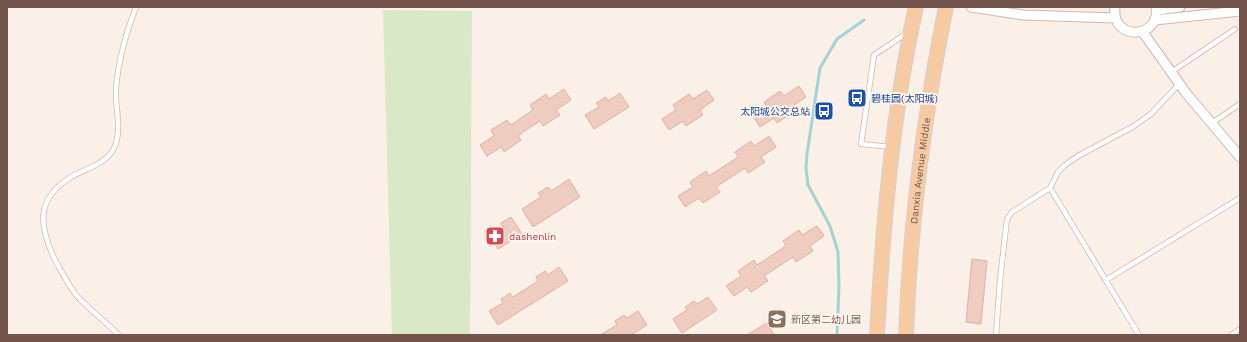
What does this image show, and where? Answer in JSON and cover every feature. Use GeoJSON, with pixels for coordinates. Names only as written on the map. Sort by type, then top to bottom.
{"type":"FeatureCollection","features":[{"type":"Feature","properties":{"kind":"main road"},"geometry":{"type":"LineString","coordinates":[[877,335],[893,147],[911,30],[916,7]]}},
{"type":"Feature","properties":{"kind":"main road","name":"Danxia Avenue Middle"},"geometry":{"type":"LineString","coordinates":[[906,335],[922,153],[929,95],[946,7]]}},
{"type":"Feature","properties":{"kind":"street"},"geometry":{"type":"LineString","coordinates":[[971,7],[1023,15],[1115,18]]}},
{"type":"Feature","properties":{"kind":"street"},"geometry":{"type":"LineString","coordinates":[[1115,7],[1115,18],[1118,23],[1126,30],[1137,32],[1142,31],[1152,25],[1156,8],[1180,7]]}},
{"type":"Feature","properties":{"kind":"street"},"geometry":{"type":"LineString","coordinates":[[1154,20],[1240,11]]}},
{"type":"Feature","properties":{"kind":"street"},"geometry":{"type":"LineString","coordinates":[[1142,31],[1170,73],[1240,157]]}},
{"type":"Feature","properties":{"kind":"lane"},"geometry":{"type":"LineString","coordinates":[[119,335],[78,296],[65,279],[44,232],[42,216],[48,198],[58,186],[72,176],[94,166],[109,156],[115,146],[118,130],[116,90],[118,71],[136,7]]}},
{"type":"Feature","properties":{"kind":"lane"},"geometry":{"type":"LineString","coordinates":[[1170,73],[1235,29]]}},
{"type":"Feature","properties":{"kind":"lane"},"geometry":{"type":"LineString","coordinates":[[893,147],[861,144],[874,55],[911,30]]}},
{"type":"Feature","properties":{"kind":"lane"},"geometry":{"type":"LineString","coordinates":[[996,335],[1000,280],[1007,219],[1012,212],[1050,188],[1058,172],[1065,165],[1078,156],[1140,122],[1151,114],[1179,84]]}},
{"type":"Feature","properties":{"kind":"lane"},"geometry":{"type":"LineString","coordinates":[[1212,123],[1240,104]]}},
{"type":"Feature","properties":{"kind":"lane"},"geometry":{"type":"LineString","coordinates":[[1050,188],[1139,335]]}},
{"type":"Feature","properties":{"kind":"lane"},"geometry":{"type":"LineString","coordinates":[[1106,280],[1240,198]]}},
{"type":"Feature","properties":{"kind":"lane"},"geometry":{"type":"LineString","coordinates":[[1231,335],[1240,329]]}},
{"type":"Feature","properties":{"kind":"green space"},"geometry":{"type":"Polygon","coordinates":[[[383,10],[472,11],[470,335],[392,335],[383,10]]]}},
{"type":"Feature","properties":{"kind":"building"},"geometry":{"type":"Polygon","coordinates":[[[799,86],[806,97],[791,107],[794,112],[777,123],[774,118],[760,127],[753,116],[767,107],[764,102],[780,91],[784,96],[799,86]]]}},
{"type":"Feature","properties":{"kind":"building"},"geometry":{"type":"Polygon","coordinates":[[[564,89],[571,100],[556,110],[560,115],[543,126],[540,121],[529,128],[518,136],[521,140],[504,152],[501,147],[487,156],[480,145],[494,136],[491,130],[507,120],[511,125],[533,110],[530,105],[546,94],[549,99],[564,89]]]}},
{"type":"Feature","properties":{"kind":"building"},"geometry":{"type":"Polygon","coordinates":[[[707,90],[714,100],[700,110],[703,115],[686,126],[683,121],[669,130],[662,119],[676,110],[673,105],[689,94],[693,99],[707,90]]]}},
{"type":"Feature","properties":{"kind":"building"},"geometry":{"type":"Polygon","coordinates":[[[620,93],[629,107],[594,129],[585,115],[599,107],[596,103],[606,97],[608,101],[620,93]]]}},
{"type":"Feature","properties":{"kind":"building"},"geometry":{"type":"Polygon","coordinates":[[[769,136],[776,147],[761,157],[765,162],[748,173],[745,168],[716,187],[720,192],[703,203],[699,198],[685,207],[678,196],[693,187],[690,182],[706,171],[709,176],[738,157],[735,152],[751,141],[754,146],[769,136]]]}},
{"type":"Feature","properties":{"kind":"building"},"geometry":{"type":"Polygon","coordinates":[[[569,179],[580,197],[533,227],[522,209],[541,197],[538,193],[548,187],[551,191],[569,179]]]}},
{"type":"Feature","properties":{"kind":"building"},"geometry":{"type":"Polygon","coordinates":[[[511,217],[522,234],[498,249],[490,235],[503,227],[501,223],[511,217]]]}},
{"type":"Feature","properties":{"kind":"building"},"geometry":{"type":"Polygon","coordinates":[[[817,226],[824,236],[810,246],[813,251],[796,262],[793,257],[764,276],[768,281],[751,292],[747,287],[734,296],[726,286],[741,276],[738,271],[754,260],[757,265],[786,246],[783,241],[799,230],[802,235],[817,226]]]}},
{"type":"Feature","properties":{"kind":"building"},"geometry":{"type":"Polygon","coordinates":[[[972,259],[987,261],[981,324],[966,322],[972,259]]]}},
{"type":"Feature","properties":{"kind":"building"},"geometry":{"type":"Polygon","coordinates":[[[559,267],[568,281],[498,325],[489,311],[503,303],[501,299],[510,293],[513,297],[538,281],[536,277],[545,271],[548,275],[559,267]]]}},
{"type":"Feature","properties":{"kind":"building"},"geometry":{"type":"Polygon","coordinates":[[[708,297],[717,310],[682,333],[673,319],[687,310],[685,307],[694,301],[697,304],[708,297]]]}},
{"type":"Feature","properties":{"kind":"building"},"geometry":{"type":"Polygon","coordinates":[[[638,311],[647,325],[631,335],[600,335],[617,325],[615,321],[624,315],[627,318],[638,311]]]}},
{"type":"Feature","properties":{"kind":"building"},"geometry":{"type":"Polygon","coordinates":[[[767,323],[774,335],[747,335],[767,323]]]}},
{"type":"Feature","properties":{"kind":"waterway"},"geometry":{"type":"LineString","coordinates":[[837,335],[839,286],[838,252],[830,226],[808,185],[806,168],[807,154],[820,68],[837,39],[864,20]]}},
{"type":"Feature","properties":{"kind":"place","name":"碧桂园(太阳城)"},"geometry":{"type":"Point","coordinates":[857,98]}},
{"type":"Feature","properties":{"kind":"place","name":"太阳城公交总站"},"geometry":{"type":"Point","coordinates":[824,111]}},
{"type":"Feature","properties":{"kind":"place","name":"dashenlin"},"geometry":{"type":"Point","coordinates":[495,236]}},
{"type":"Feature","properties":{"kind":"place","name":"新区第二幼儿园"},"geometry":{"type":"Point","coordinates":[777,319]}}]}
